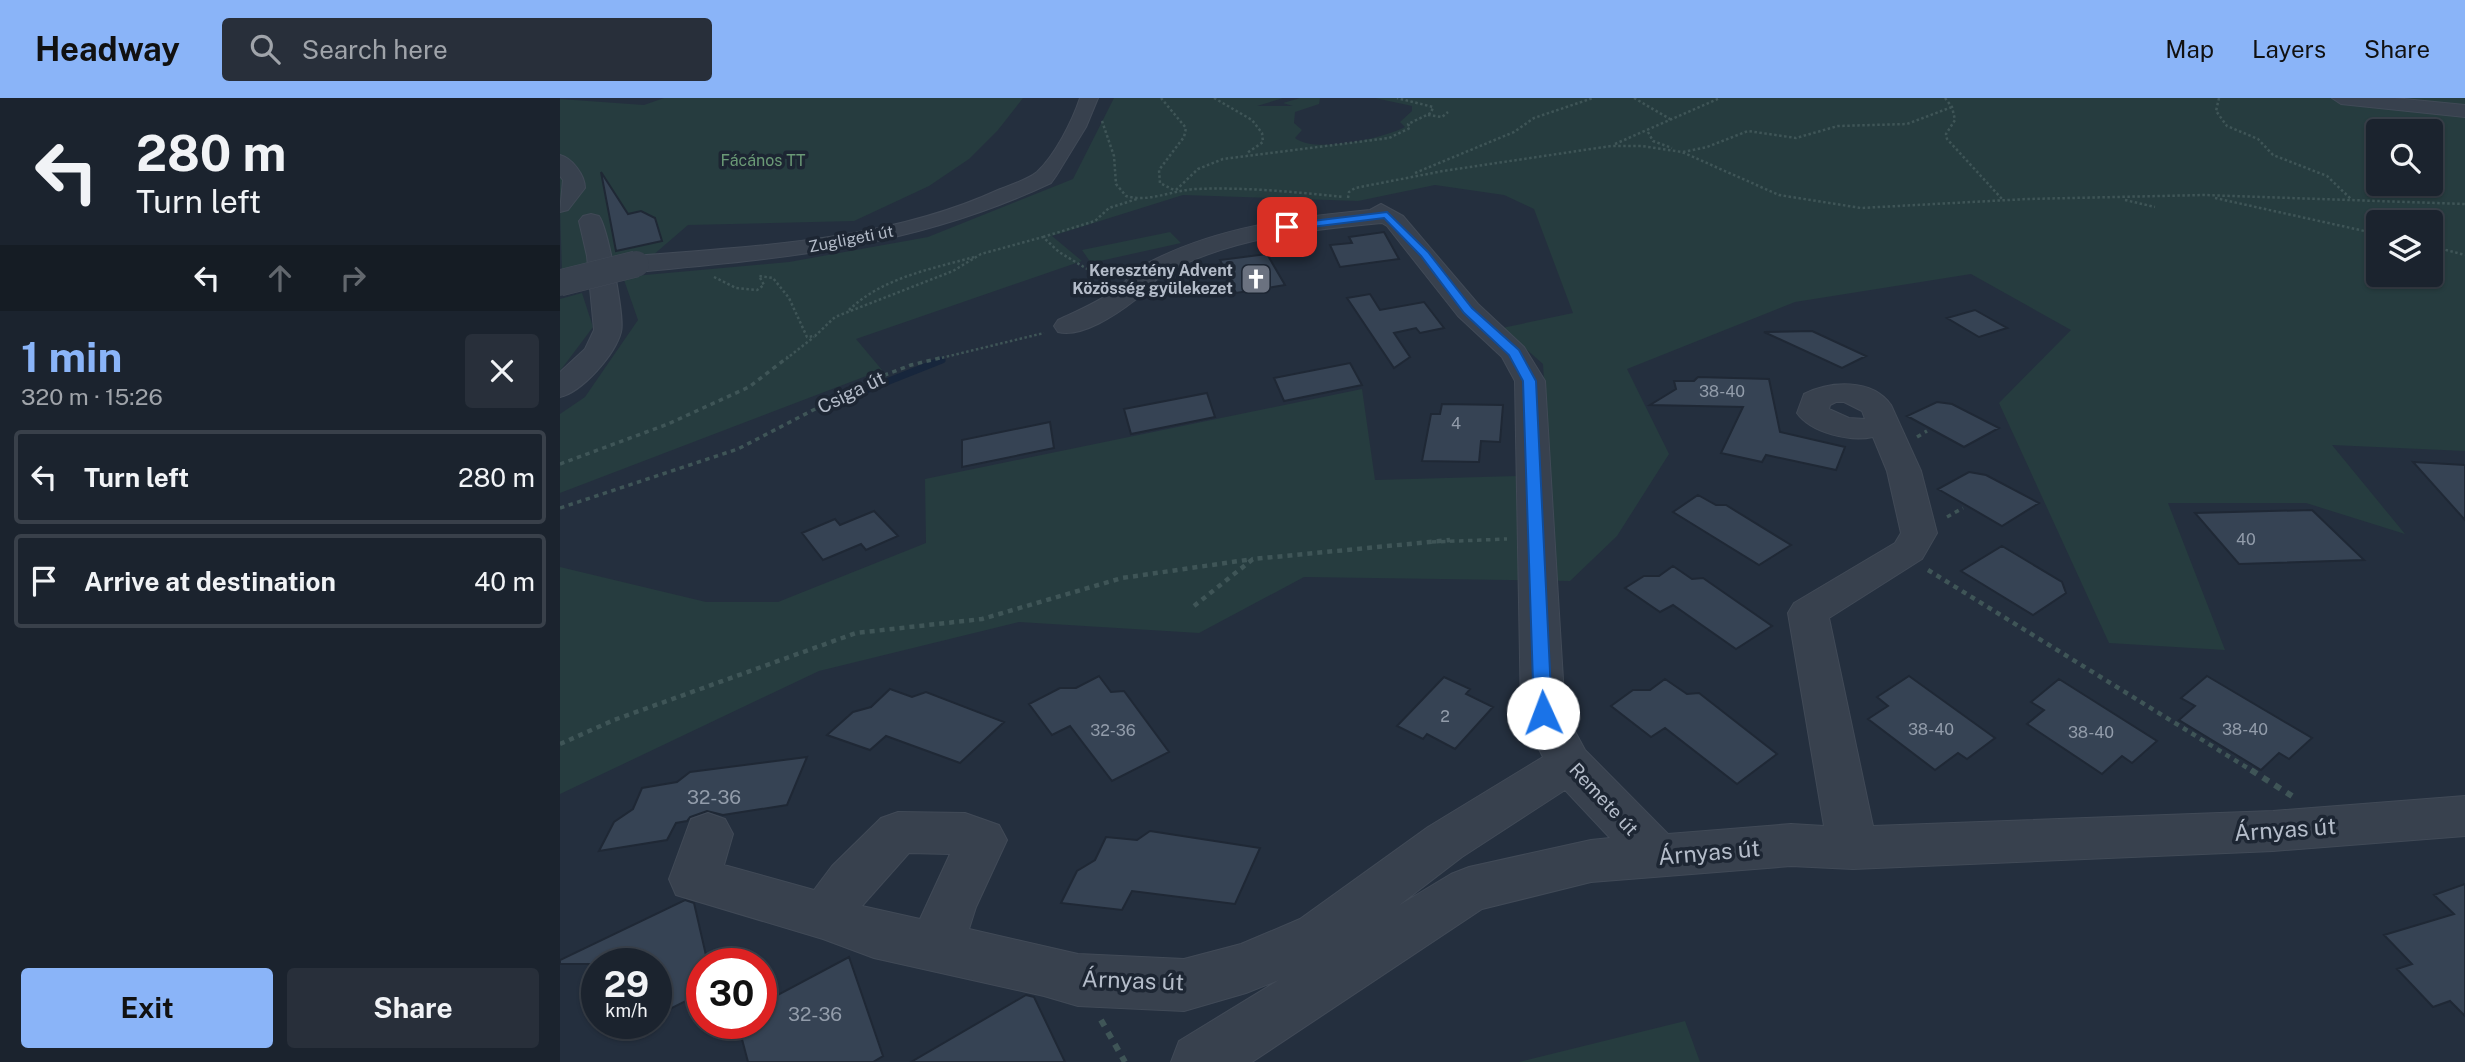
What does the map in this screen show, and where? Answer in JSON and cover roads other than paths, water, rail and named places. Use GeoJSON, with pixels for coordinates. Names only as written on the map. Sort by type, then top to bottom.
{"type":"FeatureCollection","features":[{"type":"Feature","properties":{"kind":"street","name":"Zugligeti út"},"geometry":{"type":"LineString","coordinates":[[560,283],[636,264],[794,249],[881,234],[947,216],[1027,186],[1043,177],[1052,168],[1059,150],[1087,109],[1090,98]]}},
{"type":"Feature","properties":{"kind":"street"},"geometry":{"type":"LineString","coordinates":[[2341,98],[2465,111]]}},
{"type":"Feature","properties":{"kind":"street"},"geometry":{"type":"LineString","coordinates":[[560,161],[574,180],[574,188],[560,205]]}},
{"type":"Feature","properties":{"kind":"street","name":"Remete út"},"geometry":{"type":"LineString","coordinates":[[1068,326],[1191,253],[1239,237],[1309,223],[1384,213],[1424,254],[1468,310],[1514,353],[1530,381],[1543,713],[1569,763],[1658,856]]}},
{"type":"Feature","properties":{"kind":"street"},"geometry":{"type":"LineString","coordinates":[[560,388],[597,353],[608,330],[600,256],[591,221]]}},
{"type":"Feature","properties":{"kind":"street"},"geometry":{"type":"LineString","coordinates":[[1853,848],[1808,613],[1909,551],[1919,533],[1904,471],[1884,424]]}},
{"type":"Feature","properties":{"kind":"street","name":"Árnyas út"},"geometry":{"type":"LineString","coordinates":[[708,834],[694,878],[825,916],[874,934],[1044,970],[1078,980],[1184,985],[1246,968],[1319,936],[1445,842],[1569,763]]}},
{"type":"Feature","properties":{"kind":"street","name":"Árnyas út"},"geometry":{"type":"LineString","coordinates":[[1200,1062],[1469,890],[1591,860],[1791,845],[1853,848],[2273,831],[2465,816]]}},
{"type":"Feature","properties":{"kind":"street"},"geometry":{"type":"LineString","coordinates":[[825,916],[850,881],[898,832],[965,834],[982,841],[950,907],[937,948]]}},
{"type":"Feature","properties":{"kind":"waterway"},"geometry":{"type":"LineString","coordinates":[[836,402],[942,360]]}},
{"type":"Feature","properties":{"kind":"place","name":"Keresztény Advent Közösség gyülekezet"},"geometry":{"type":"Point","coordinates":[1256,279]}},
{"type":"Feature","properties":{"kind":"park label","name":"Fácános TT"},"geometry":{"type":"Point","coordinates":[763,160]}}]}
